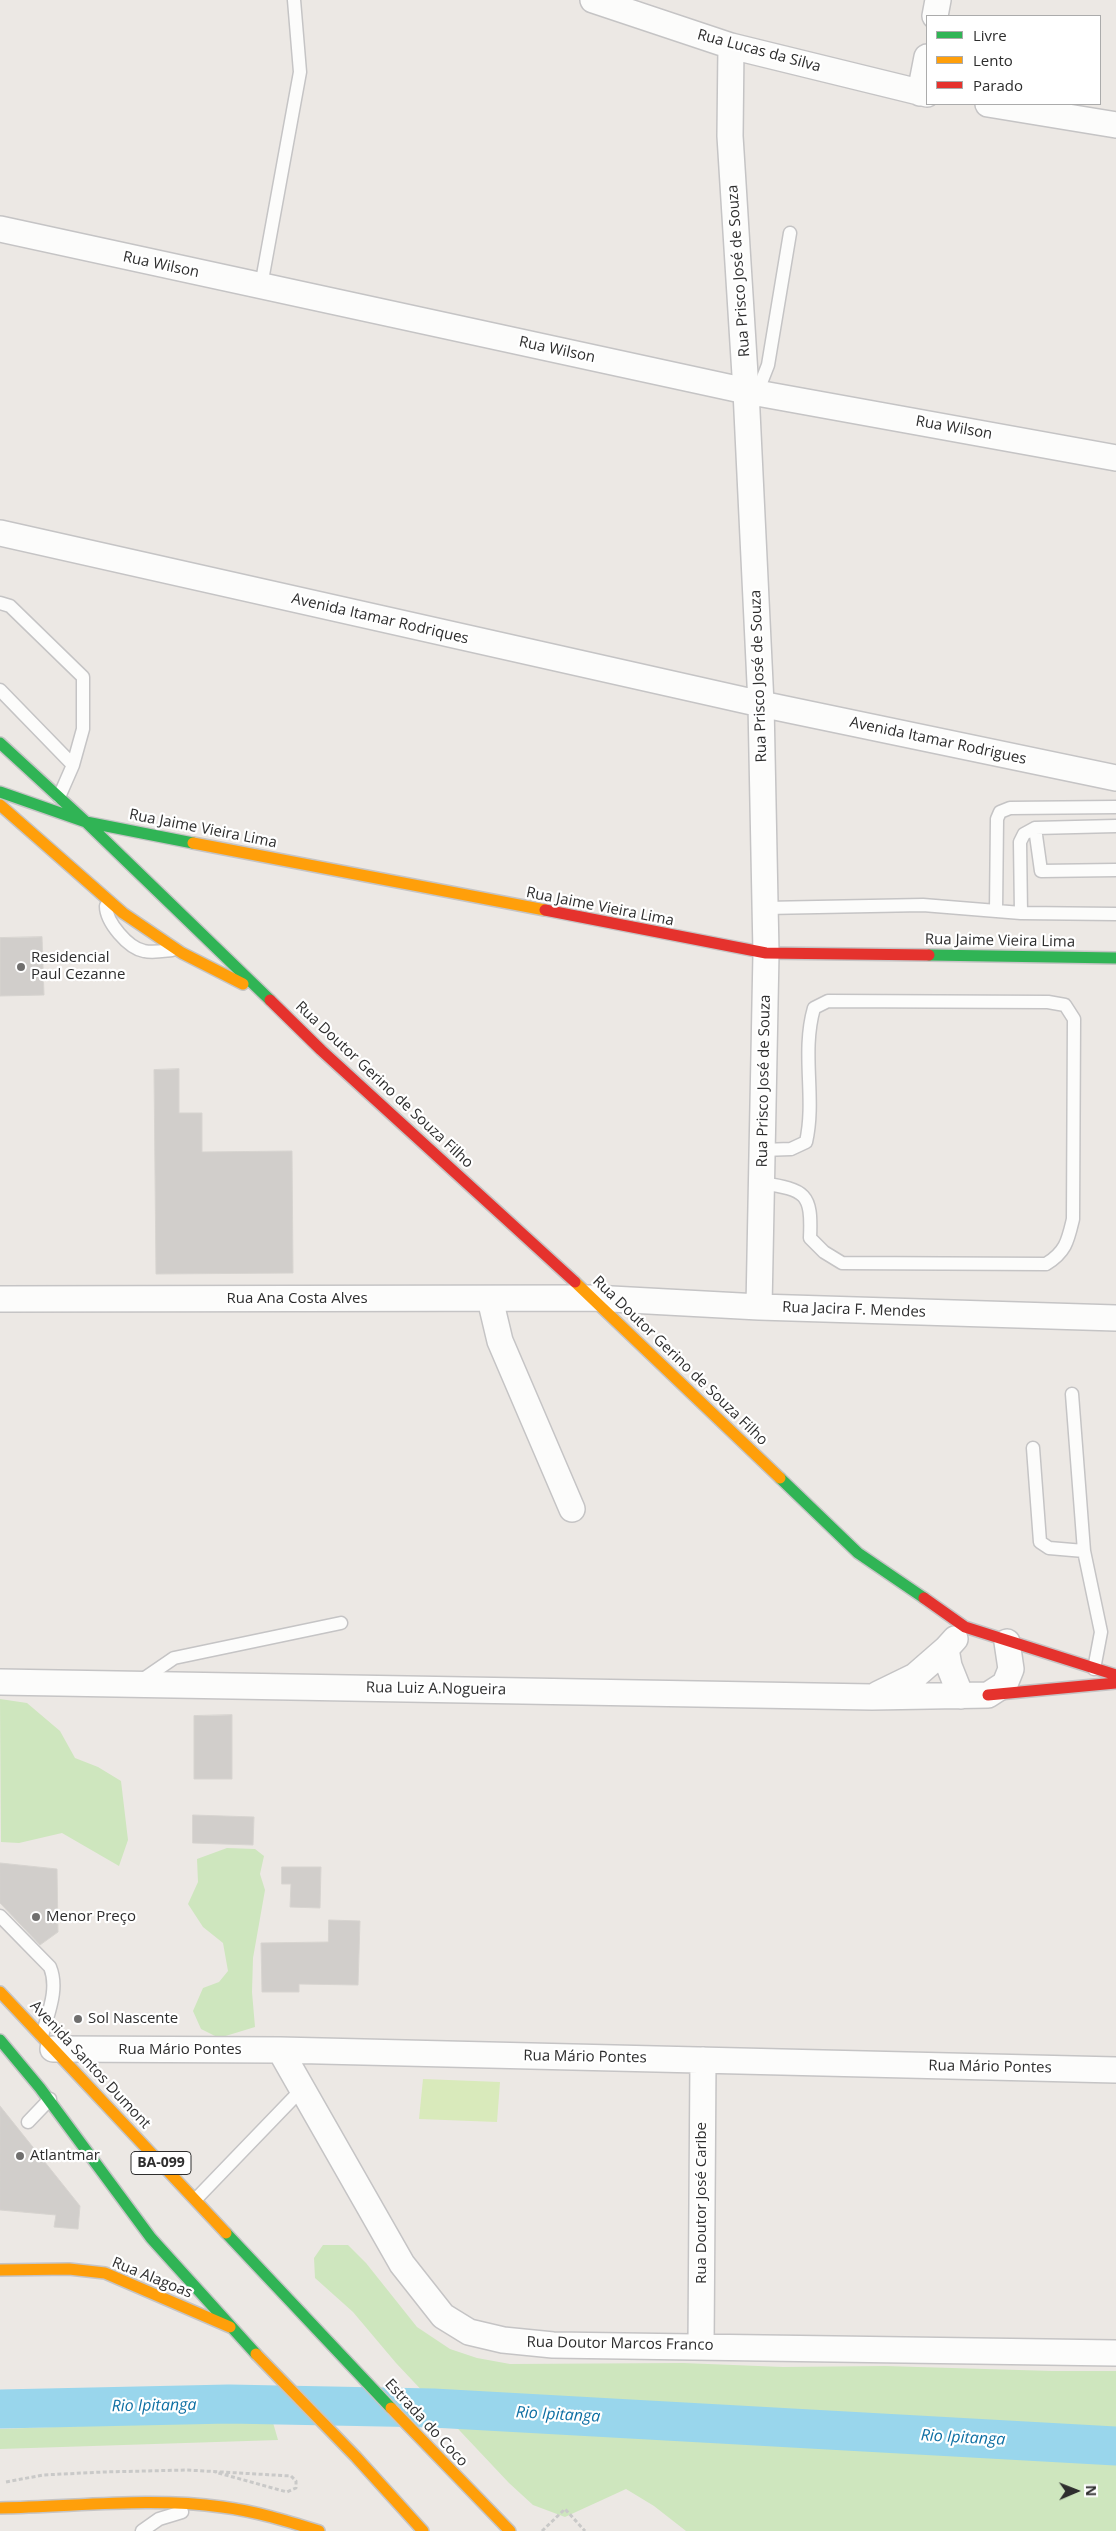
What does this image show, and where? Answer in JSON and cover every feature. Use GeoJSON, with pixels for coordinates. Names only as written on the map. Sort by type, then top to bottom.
{"type":"FeatureCollection","features":[{"type":"Feature","properties":{"kind":"main road","name":"Rua Doutor Gerino de Souza Filho"},"geometry":{"type":"LineString","coordinates":[[0,743],[86,822],[269,997],[321,1050],[593,1298],[858,1553],[965,1627],[1007,1642],[1116,1675]]}},
{"type":"Feature","properties":{"kind":"main road","name":"Rua Jaime Vieira Lima"},"geometry":{"type":"LineString","coordinates":[[0,792],[86,822],[766,953],[1116,958]]}},
{"type":"Feature","properties":{"kind":"main road","name":"Rua Doutor Gerino de Souza Filho"},"geometry":{"type":"LineString","coordinates":[[0,805],[123,913],[176,949],[269,997]]}},
{"type":"Feature","properties":{"kind":"main road"},"geometry":{"type":"LineString","coordinates":[[988,1695],[1116,1683]]}},
{"type":"Feature","properties":{"kind":"main road","name":"Avenida Santos Dumont"},"geometry":{"type":"LineString","coordinates":[[0,1992],[323,2334]]}},
{"type":"Feature","properties":{"kind":"main road","name":"BA-099"},"geometry":{"type":"LineString","coordinates":[[0,2040],[50,2099],[151,2237],[230,2327],[398,2502],[423,2531]]}},
{"type":"Feature","properties":{"kind":"main road","name":"Rua Alagoas"},"geometry":{"type":"LineString","coordinates":[[0,2270],[69,2269],[105,2274],[230,2327]]}},
{"type":"Feature","properties":{"kind":"main road","name":"Estrada do Coco"},"geometry":{"type":"LineString","coordinates":[[323,2334],[465,2487],[510,2531]]}},
{"type":"Feature","properties":{"kind":"main road"},"geometry":{"type":"LineString","coordinates":[[0,2508],[159,2503],[208,2505],[282,2519],[319,2531]]}},
{"type":"Feature","properties":{"kind":"street","name":"Rua Lucas da Silva"},"geometry":{"type":"LineString","coordinates":[[593,0],[731,46],[924,93]]}},
{"type":"Feature","properties":{"kind":"street"},"geometry":{"type":"LineString","coordinates":[[935,15],[938,0]]}},
{"type":"Feature","properties":{"kind":"street","name":"Rua Prisco José de Souza"},"geometry":{"type":"LineString","coordinates":[[731,46],[730,136],[751,392],[761,704],[766,953],[760,1307]]}},
{"type":"Feature","properties":{"kind":"street"},"geometry":{"type":"LineString","coordinates":[[924,93],[926,69]]}},
{"type":"Feature","properties":{"kind":"street"},"geometry":{"type":"LineString","coordinates":[[994,105],[1116,125]]}},
{"type":"Feature","properties":{"kind":"street","name":"Rua Wilson"},"geometry":{"type":"LineString","coordinates":[[0,229],[751,392],[1116,458]]}},
{"type":"Feature","properties":{"kind":"street","name":"Avenida Itamar Rodriques"},"geometry":{"type":"LineString","coordinates":[[1,534],[761,704]]}},
{"type":"Feature","properties":{"kind":"street","name":"Avenida Itamar Rodrigues"},"geometry":{"type":"LineString","coordinates":[[761,704],[1116,778]]}},
{"type":"Feature","properties":{"kind":"street","name":"Rua Ana Costa Alves"},"geometry":{"type":"LineString","coordinates":[[0,1299],[490,1300],[593,1298]]}},
{"type":"Feature","properties":{"kind":"street","name":"Rua Jacira F. Mendes"},"geometry":{"type":"LineString","coordinates":[[593,1298],[760,1307],[1116,1318]]}},
{"type":"Feature","properties":{"kind":"street"},"geometry":{"type":"LineString","coordinates":[[490,1300],[502,1349],[572,1509]]}},
{"type":"Feature","properties":{"kind":"street","name":"Rua Luiz A.Nogueira"},"geometry":{"type":"LineString","coordinates":[[872,1697],[915,1676],[946,1649],[965,1627]]}},
{"type":"Feature","properties":{"kind":"street"},"geometry":{"type":"LineString","coordinates":[[988,1695],[1005,1684],[1011,1670],[1007,1642]]}},
{"type":"Feature","properties":{"kind":"street"},"geometry":{"type":"LineString","coordinates":[[946,1649],[949,1666],[961,1696]]}},
{"type":"Feature","properties":{"kind":"street","name":"Rua Luiz A.Nogueira"},"geometry":{"type":"LineString","coordinates":[[0,1682],[872,1697],[988,1695]]}},
{"type":"Feature","properties":{"kind":"street","name":"Rua Mário Pontes"},"geometry":{"type":"LineString","coordinates":[[48,2042],[280,2050],[1116,2070]]}},
{"type":"Feature","properties":{"kind":"street","name":"Rua Doutor Marcos Franco"},"geometry":{"type":"LineString","coordinates":[[280,2050],[402,2264],[443,2316],[469,2332],[503,2340],[553,2345],[1116,2353]]}},
{"type":"Feature","properties":{"kind":"street","name":"Rua Doutor José Caribe"},"geometry":{"type":"LineString","coordinates":[[701,2346],[703,2060]]}},
{"type":"Feature","properties":{"kind":"lane"},"geometry":{"type":"LineString","coordinates":[[261,286],[300,72],[294,0]]}},
{"type":"Feature","properties":{"kind":"lane"},"geometry":{"type":"LineString","coordinates":[[751,392],[768,365],[790,233]]}},
{"type":"Feature","properties":{"kind":"lane"},"geometry":{"type":"LineString","coordinates":[[0,603],[10,606],[83,677],[83,730],[73,765],[59,797]]}},
{"type":"Feature","properties":{"kind":"lane"},"geometry":{"type":"LineString","coordinates":[[0,690],[73,765]]}},
{"type":"Feature","properties":{"kind":"lane"},"geometry":{"type":"LineString","coordinates":[[996,911],[997,819],[1000,812],[1010,808],[1116,807]]}},
{"type":"Feature","properties":{"kind":"lane"},"geometry":{"type":"LineString","coordinates":[[1021,913],[1020,842],[1024,834],[1035,828],[1116,826]]}},
{"type":"Feature","properties":{"kind":"lane"},"geometry":{"type":"LineString","coordinates":[[1035,828],[1041,870],[1116,870]]}},
{"type":"Feature","properties":{"kind":"lane"},"geometry":{"type":"LineString","coordinates":[[105,898],[106,911],[113,926],[131,944],[143,951],[176,949]]}},
{"type":"Feature","properties":{"kind":"lane"},"geometry":{"type":"LineString","coordinates":[[765,908],[923,905],[1021,913],[1116,914]]}},
{"type":"Feature","properties":{"kind":"lane"},"geometry":{"type":"LineString","coordinates":[[762,1150],[791,1149],[806,1142],[809,1126],[808,1030],[814,1008],[828,1000],[1048,1002],[1065,1005],[1074,1019],[1073,1219],[1067,1245],[1059,1256],[1046,1264],[842,1263],[824,1252],[810,1238],[809,1203],[802,1194],[787,1187],[762,1183]]}},
{"type":"Feature","properties":{"kind":"lane"},"geometry":{"type":"LineString","coordinates":[[1072,1394],[1084,1551],[1101,1632],[1094,1669]]}},
{"type":"Feature","properties":{"kind":"lane"},"geometry":{"type":"LineString","coordinates":[[1033,1448],[1040,1542],[1049,1548],[1084,1551]]}},
{"type":"Feature","properties":{"kind":"lane"},"geometry":{"type":"LineString","coordinates":[[135,1684],[174,1658],[341,1623]]}},
{"type":"Feature","properties":{"kind":"lane"},"geometry":{"type":"LineString","coordinates":[[0,1916],[50,1967],[54,1977],[48,2042]]}},
{"type":"Feature","properties":{"kind":"lane"},"geometry":{"type":"LineString","coordinates":[[196,2199],[302,2089]]}},
{"type":"Feature","properties":{"kind":"lane"},"geometry":{"type":"LineString","coordinates":[[28,2122],[50,2099]]}},
{"type":"Feature","properties":{"kind":"lane"},"geometry":{"type":"LineString","coordinates":[[142,2531],[159,2519],[208,2505]]}},
{"type":"Feature","properties":{"kind":"path"},"geometry":{"type":"LineString","coordinates":[[0,2483],[43,2475],[168,2471],[217,2472],[291,2476],[296,2481],[296,2488],[287,2492],[217,2472]]}},
{"type":"Feature","properties":{"kind":"path"},"geometry":{"type":"LineString","coordinates":[[542,2531],[565,2509],[585,2531]]}},
{"type":"Feature","properties":{"kind":"green space"},"geometry":{"type":"Polygon","coordinates":[[[0,1699],[27,1703],[60,1731],[75,1758],[98,1767],[121,1781],[128,1840],[119,1866],[62,1833],[19,1843],[1,1842],[0,1699]]]}},
{"type":"Feature","properties":{"kind":"green space"},"geometry":{"type":"Polygon","coordinates":[[[227,1848],[255,1849],[264,1856],[260,1874],[265,1890],[253,1958],[252,1992],[255,2027],[219,2038],[201,2029],[193,2011],[203,1988],[219,1982],[228,1971],[223,1943],[203,1927],[188,1904],[198,1882],[197,1859],[227,1848]]]}},
{"type":"Feature","properties":{"kind":"green space"},"geometry":{"type":"Polygon","coordinates":[[[423,2079],[500,2082],[497,2122],[419,2119],[423,2079]]]}},
{"type":"Feature","properties":{"kind":"green space"},"geometry":{"type":"Polygon","coordinates":[[[323,2245],[348,2245],[366,2263],[417,2327],[450,2349],[477,2358],[510,2364],[683,2363],[783,2367],[885,2366],[1116,2371],[1116,2531],[686,2531],[654,2506],[626,2489],[565,2517],[533,2505],[509,2483],[396,2363],[353,2312],[315,2278],[314,2258],[323,2245]]]}},
{"type":"Feature","properties":{"kind":"green space"},"geometry":{"type":"Polygon","coordinates":[[[272,2419],[278,2440],[0,2449],[0,2429],[272,2419]]]}},
{"type":"Feature","properties":{"kind":"building","name":"Residencial Paul Cezanne"},"geometry":{"type":"Polygon","coordinates":[[[42,937],[44,995],[0,996],[0,938],[42,937]]]}},
{"type":"Feature","properties":{"kind":"building"},"geometry":{"type":"Polygon","coordinates":[[[179,1069],[179,1113],[202,1113],[202,1152],[292,1151],[293,1273],[156,1274],[154,1070],[179,1069]]]}},
{"type":"Feature","properties":{"kind":"building"},"geometry":{"type":"Polygon","coordinates":[[[232,1715],[232,1779],[194,1779],[194,1716],[232,1715]]]}},
{"type":"Feature","properties":{"kind":"building"},"geometry":{"type":"Polygon","coordinates":[[[193,1815],[254,1817],[253,1845],[193,1843],[193,1815]]]}},
{"type":"Feature","properties":{"kind":"building","name":"Menor Preço"},"geometry":{"type":"Polygon","coordinates":[[[0,1863],[57,1869],[58,1932],[40,1945],[0,1903],[0,1863]]]}},
{"type":"Feature","properties":{"kind":"building"},"geometry":{"type":"Polygon","coordinates":[[[282,1867],[321,1867],[320,1908],[290,1907],[291,1884],[282,1884],[282,1867]]]}},
{"type":"Feature","properties":{"kind":"building"},"geometry":{"type":"Polygon","coordinates":[[[329,1920],[360,1921],[358,1985],[299,1984],[299,1992],[262,1992],[261,1943],[328,1942],[329,1920]]]}},
{"type":"Feature","properties":{"kind":"building","name":"Atlantmar"},"geometry":{"type":"Polygon","coordinates":[[[0,2106],[80,2206],[78,2229],[54,2227],[56,2215],[0,2210],[0,2106]]]}},
{"type":"Feature","properties":{"kind":"waterway","name":"Rio Ipitanga"},"geometry":{"type":"LineString","coordinates":[[0,2409],[229,2404],[433,2408],[1116,2446]]}},
{"type":"Feature","properties":{"kind":"traffic: fast"},"geometry":{"type":"LineString","coordinates":[[0,743],[86,822],[270,1000]]}},
{"type":"Feature","properties":{"kind":"traffic: fast"},"geometry":{"type":"LineString","coordinates":[[0,792],[86,822],[193,843]]}},
{"type":"Feature","properties":{"kind":"traffic: fast"},"geometry":{"type":"LineString","coordinates":[[929,955],[1116,958]]}},
{"type":"Feature","properties":{"kind":"traffic: fast"},"geometry":{"type":"LineString","coordinates":[[780,1478],[858,1553],[924,1598]]}},
{"type":"Feature","properties":{"kind":"traffic: fast"},"geometry":{"type":"LineString","coordinates":[[0,2040],[40,2088],[151,2238],[256,2354]]}},
{"type":"Feature","properties":{"kind":"traffic: fast"},"geometry":{"type":"LineString","coordinates":[[226,2233],[391,2408]]}},
{"type":"Feature","properties":{"kind":"traffic: slow"},"geometry":{"type":"LineString","coordinates":[[0,805],[123,913],[182,953],[243,984]]}},
{"type":"Feature","properties":{"kind":"traffic: slow"},"geometry":{"type":"LineString","coordinates":[[193,843],[545,910]]}},
{"type":"Feature","properties":{"kind":"traffic: slow"},"geometry":{"type":"LineString","coordinates":[[575,1282],[780,1478]]}},
{"type":"Feature","properties":{"kind":"traffic: slow"},"geometry":{"type":"LineString","coordinates":[[0,1992],[226,2233]]}},
{"type":"Feature","properties":{"kind":"traffic: slow"},"geometry":{"type":"LineString","coordinates":[[0,2270],[69,2269],[105,2273],[230,2327]]}},
{"type":"Feature","properties":{"kind":"traffic: slow"},"geometry":{"type":"LineString","coordinates":[[256,2354],[356,2457],[423,2531]]}},
{"type":"Feature","properties":{"kind":"traffic: slow"},"geometry":{"type":"LineString","coordinates":[[391,2408],[510,2531]]}},
{"type":"Feature","properties":{"kind":"traffic: slow"},"geometry":{"type":"LineString","coordinates":[[0,2508],[139,2503],[195,2504],[247,2511],[319,2531]]}},
{"type":"Feature","properties":{"kind":"traffic: jam"},"geometry":{"type":"LineString","coordinates":[[545,910],[766,953],[929,955]]}},
{"type":"Feature","properties":{"kind":"traffic: jam"},"geometry":{"type":"LineString","coordinates":[[270,1000],[321,1050],[575,1282]]}},
{"type":"Feature","properties":{"kind":"traffic: jam"},"geometry":{"type":"LineString","coordinates":[[924,1598],[965,1627],[1116,1675]]}},
{"type":"Feature","properties":{"kind":"traffic: jam"},"geometry":{"type":"LineString","coordinates":[[988,1695],[1116,1683]]}},
{"type":"Feature","properties":{"kind":"place","name":"Residencial Paul Cezanne"},"geometry":{"type":"Point","coordinates":[21,967]}},
{"type":"Feature","properties":{"kind":"place","name":"Menor Preço"},"geometry":{"type":"Point","coordinates":[36,1917]}},
{"type":"Feature","properties":{"kind":"place","name":"Sol Nascente"},"geometry":{"type":"Point","coordinates":[78,2019]}},
{"type":"Feature","properties":{"kind":"place","name":"Atlantmar"},"geometry":{"type":"Point","coordinates":[20,2156]}}]}
